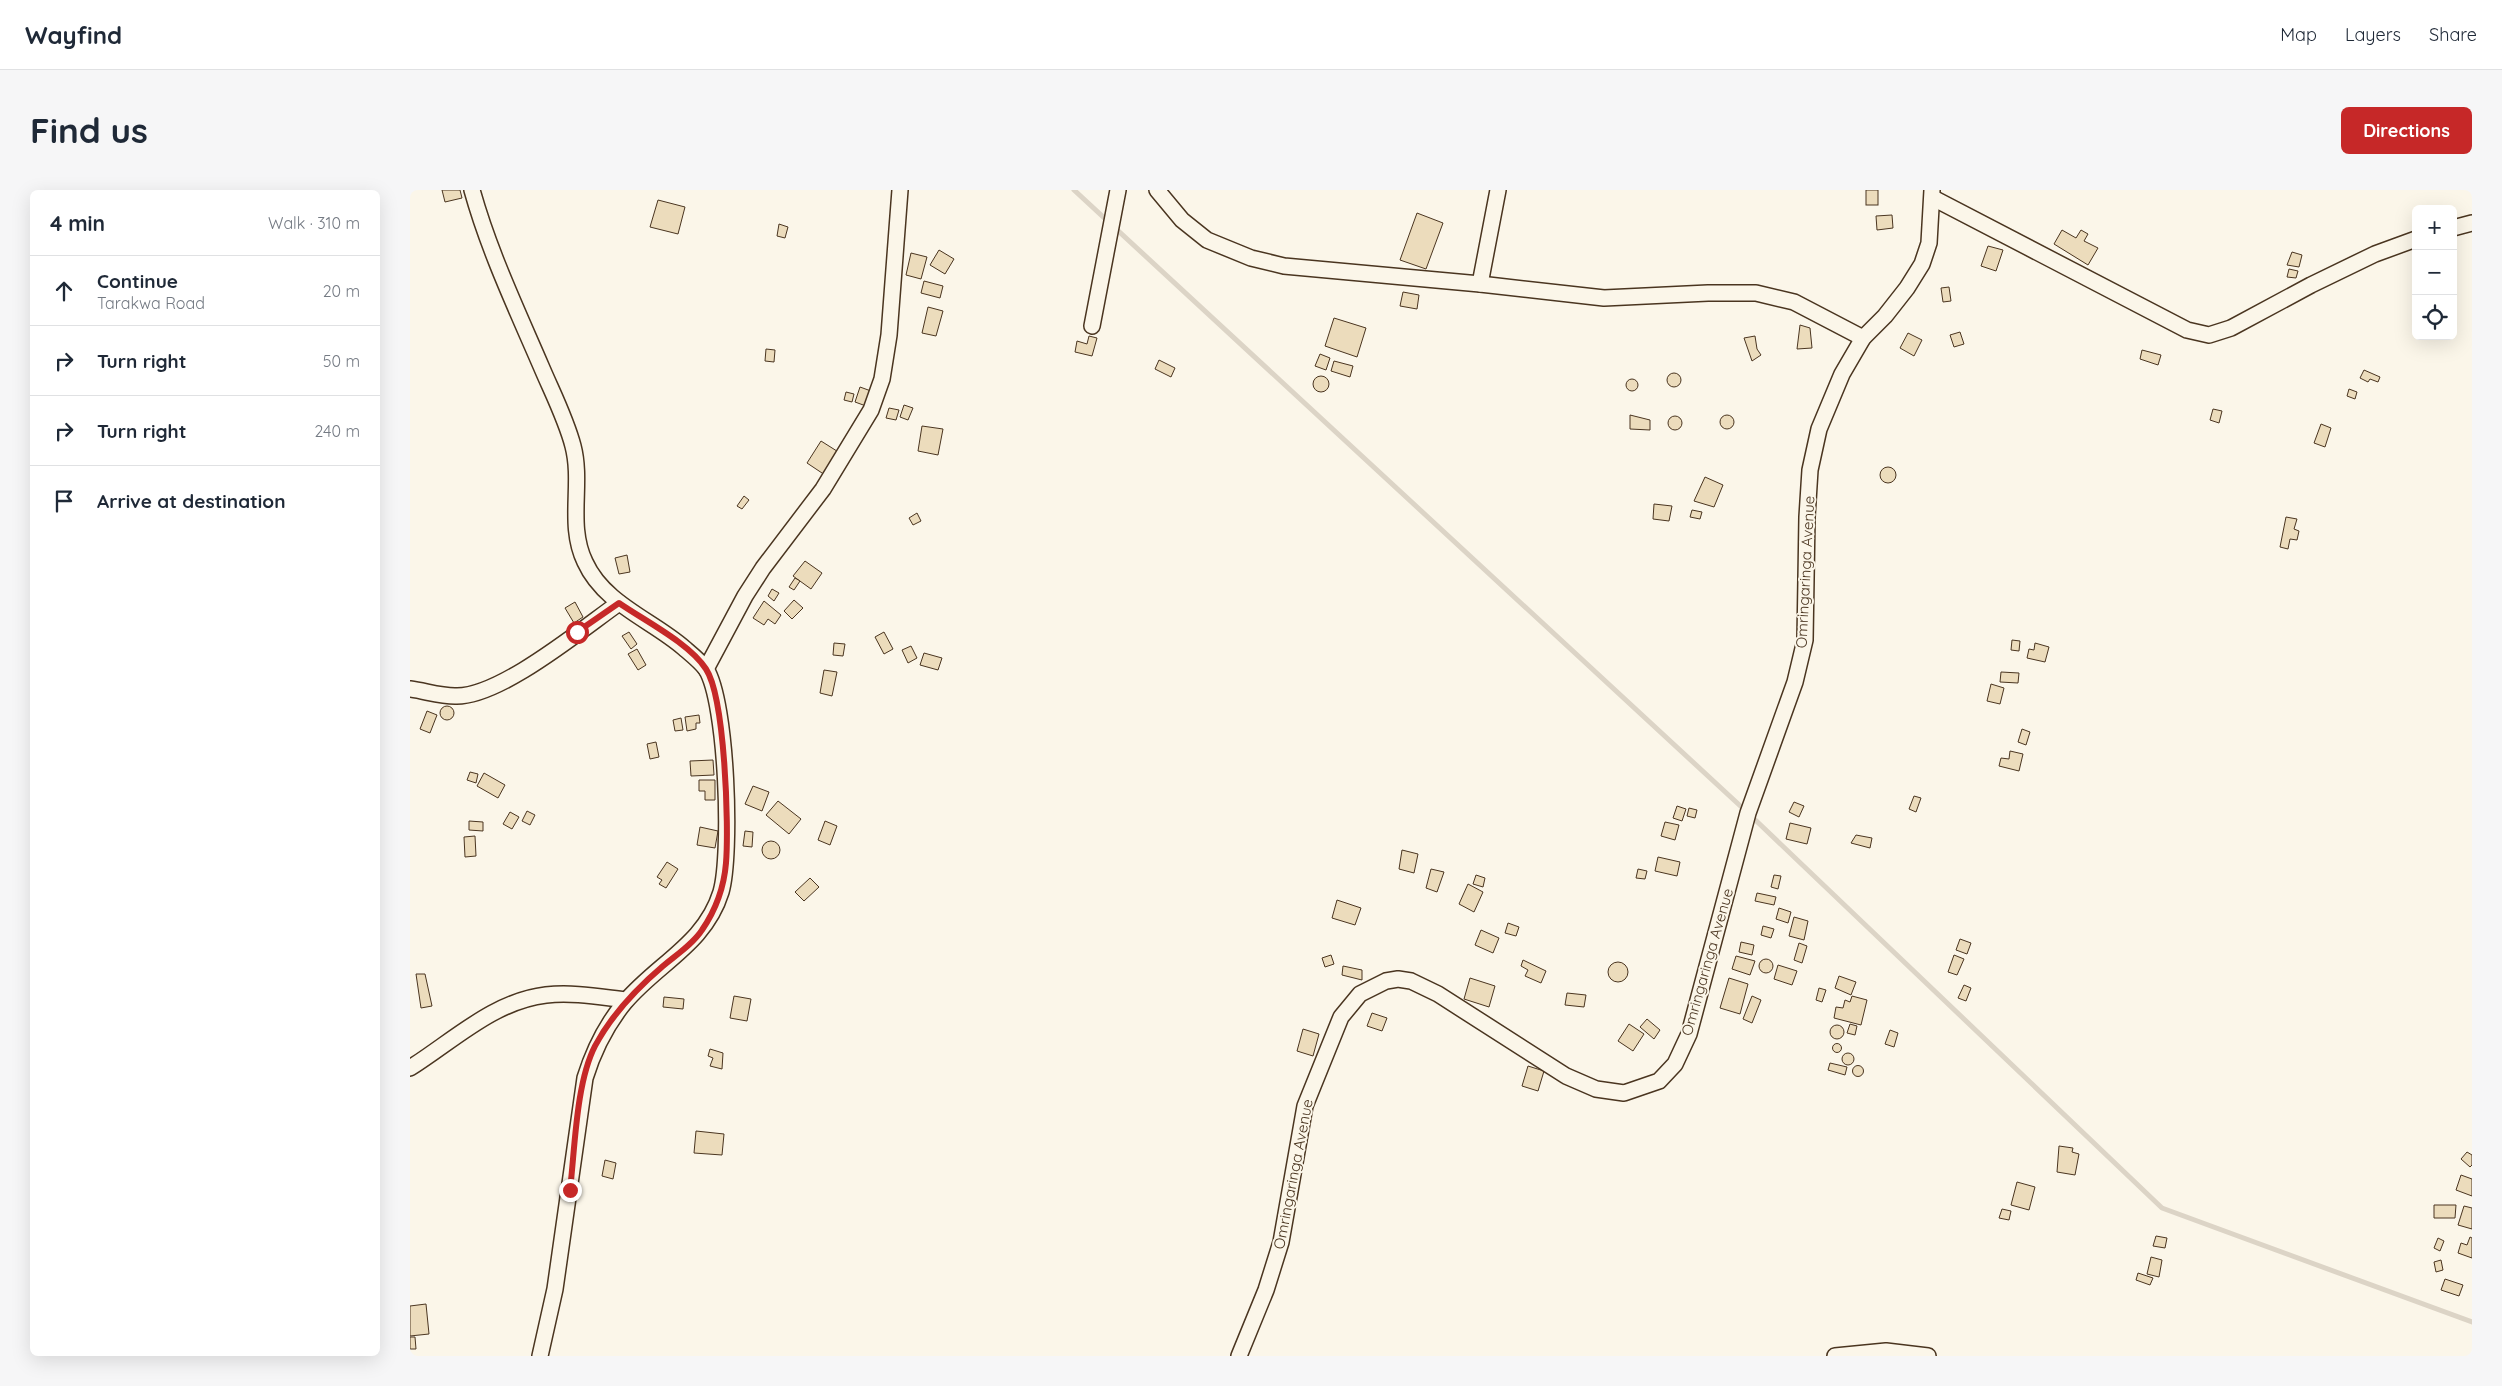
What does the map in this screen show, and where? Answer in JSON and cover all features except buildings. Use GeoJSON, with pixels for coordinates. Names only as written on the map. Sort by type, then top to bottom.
{"type":"FeatureCollection","features":[{"type":"Feature","properties":{"kind":"street"},"geometry":{"type":"LineString","coordinates":[[472,190],[491,250],[556,401],[573,446],[577,470],[574,506],[578,541],[584,560],[592,575],[619,603],[684,647],[706,670],[717,703],[727,808],[726,864],[721,892],[701,932],[626,1000],[594,1048],[585,1078],[555,1289],[540,1356]]}},
{"type":"Feature","properties":{"kind":"street"},"geometry":{"type":"LineString","coordinates":[[706,670],[728,626],[750,589],[823,489],[871,410],[882,379],[888,334],[900,190]]}},
{"type":"Feature","properties":{"kind":"street"},"geometry":{"type":"LineString","coordinates":[[1092,326],[1118,190]]}},
{"type":"Feature","properties":{"kind":"street"},"geometry":{"type":"LineString","coordinates":[[1157,190],[1182,220],[1207,240],[1251,258],[1284,266],[1480,284],[1604,298],[1646,298],[1708,293],[1756,293],[1794,302],[1862,338]]}},
{"type":"Feature","properties":{"kind":"street"},"geometry":{"type":"LineString","coordinates":[[1480,284],[1498,190]]}},
{"type":"Feature","properties":{"kind":"street"},"geometry":{"type":"LineString","coordinates":[[1933,194],[2187,330],[2208,335],[2231,328],[2375,254],[2412,240]]}},
{"type":"Feature","properties":{"kind":"street","name":"Omringaringa Avenue"},"geometry":{"type":"LineString","coordinates":[[1239,1356],[1266,1290],[1280,1242],[1304,1106],[1341,1017],[1360,994],[1386,981],[1398,979],[1411,981],[1438,994],[1566,1076],[1596,1089],[1624,1093],[1642,1088],[1659,1081],[1675,1064],[1689,1034],[1748,813],[1795,682],[1805,640],[1810,470],[1820,429],[1842,374],[1862,338],[1885,316],[1907,288],[1922,264],[1929,244],[1933,194]]}},
{"type":"Feature","properties":{"kind":"street"},"geometry":{"type":"LineString","coordinates":[[2457,227],[2472,223]]}},
{"type":"Feature","properties":{"kind":"street"},"geometry":{"type":"LineString","coordinates":[[410,689],[456,696],[474,694],[492,687],[529,666],[619,603]]}},
{"type":"Feature","properties":{"kind":"street"},"geometry":{"type":"LineString","coordinates":[[410,1068],[488,1015],[518,1001],[546,995],[581,994],[626,1000]]}},
{"type":"Feature","properties":{"kind":"street"},"geometry":{"type":"LineString","coordinates":[[1835,1356],[1886,1351],[1928,1356]]}},
{"type":"Feature","properties":{"kind":"waterway"},"geometry":{"type":"LineString","coordinates":[[1074,190],[1748,813],[2162,1208],[2472,1322]]}},
{"type":"Feature","properties":{"kind":"route"},"geometry":{"type":"LineString","coordinates":[[570,1190],[577,1126],[585,1078],[594,1048],[608,1024],[626,1000],[701,932],[712,914],[721,892],[726,864],[727,808],[717,703],[706,670],[684,647],[619,603],[577,632]]}}]}
